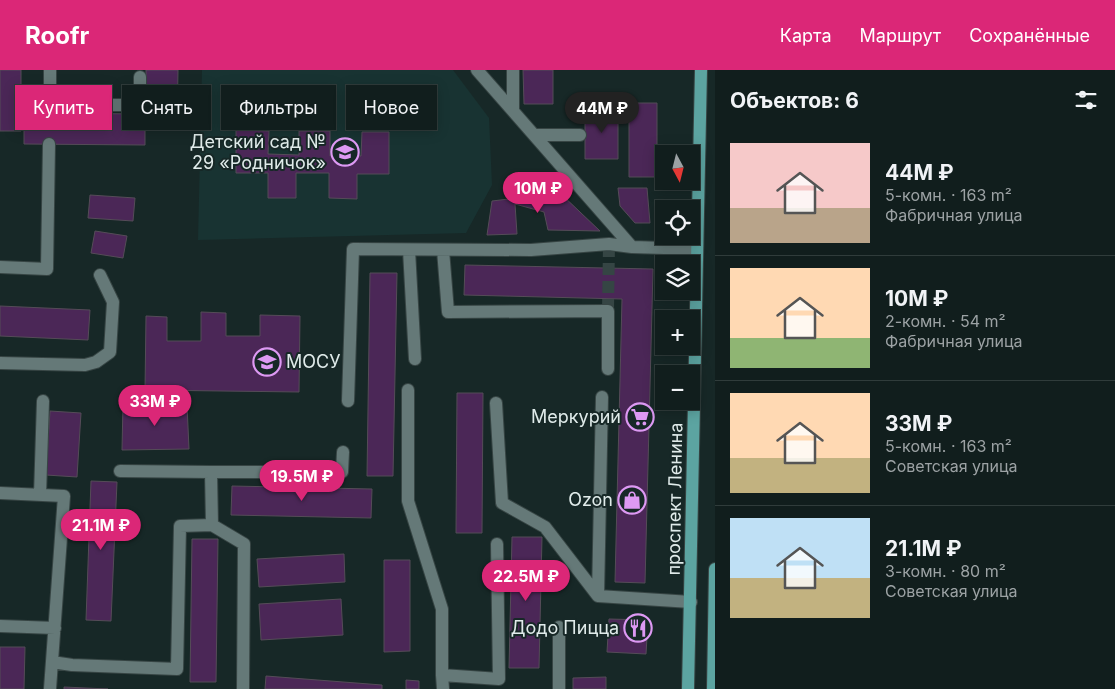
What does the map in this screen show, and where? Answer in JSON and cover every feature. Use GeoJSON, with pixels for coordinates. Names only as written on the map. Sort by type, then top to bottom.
{"type":"FeatureCollection","features":[{"type":"Feature","properties":{"kind":"main road","name":"проспект Ленина"},"geometry":{"type":"LineString","coordinates":[[688,689],[701,70]]}},
{"type":"Feature","properties":{"kind":"main road"},"geometry":{"type":"LineString","coordinates":[[713,689],[715,570]]}},
{"type":"Feature","properties":{"kind":"street"},"geometry":{"type":"LineString","coordinates":[[50,70],[50,109],[140,105],[140,78]]}},
{"type":"Feature","properties":{"kind":"street"},"geometry":{"type":"LineString","coordinates":[[477,70],[632,247]]}},
{"type":"Feature","properties":{"kind":"street"},"geometry":{"type":"LineString","coordinates":[[513,70],[513,110]]}},
{"type":"Feature","properties":{"kind":"street"},"geometry":{"type":"LineString","coordinates":[[535,135],[580,135]]}},
{"type":"Feature","properties":{"kind":"street"},"geometry":{"type":"LineString","coordinates":[[0,267],[48,269],[49,144]]}},
{"type":"Feature","properties":{"kind":"street"},"geometry":{"type":"LineString","coordinates":[[348,401],[353,249],[530,250],[609,244],[632,247],[697,249]]}},
{"type":"Feature","properties":{"kind":"street"},"geometry":{"type":"LineString","coordinates":[[409,250],[415,359]]}},
{"type":"Feature","properties":{"kind":"street"},"geometry":{"type":"LineString","coordinates":[[443,250],[448,312],[608,311],[608,369]]}},
{"type":"Feature","properties":{"kind":"street"},"geometry":{"type":"LineString","coordinates":[[0,363],[85,366],[96,362],[110,352],[113,302],[100,275]]}},
{"type":"Feature","properties":{"kind":"street"},"geometry":{"type":"LineString","coordinates":[[408,390],[408,501],[442,609],[442,689]]}},
{"type":"Feature","properties":{"kind":"street"},"geometry":{"type":"LineString","coordinates":[[598,596],[602,397]]}},
{"type":"Feature","properties":{"kind":"street"},"geometry":{"type":"LineString","coordinates":[[40,495],[43,402]]}},
{"type":"Feature","properties":{"kind":"street"},"geometry":{"type":"LineString","coordinates":[[496,403],[502,503],[545,527],[598,596],[691,602]]}},
{"type":"Feature","properties":{"kind":"street"},"geometry":{"type":"LineString","coordinates":[[120,471],[342,472],[343,452]]}},
{"type":"Feature","properties":{"kind":"street"},"geometry":{"type":"LineString","coordinates":[[211,472],[212,526]]}},
{"type":"Feature","properties":{"kind":"street"},"geometry":{"type":"LineString","coordinates":[[0,493],[64,496],[50,689]]}},
{"type":"Feature","properties":{"kind":"street"},"geometry":{"type":"LineString","coordinates":[[52,662],[72,665],[177,669],[180,526],[212,526],[244,544],[243,689]]}},
{"type":"Feature","properties":{"kind":"street"},"geometry":{"type":"LineString","coordinates":[[442,675],[499,679],[497,544]]}},
{"type":"Feature","properties":{"kind":"street"},"geometry":{"type":"LineString","coordinates":[[0,626],[54,628]]}},
{"type":"Feature","properties":{"kind":"street"},"geometry":{"type":"LineString","coordinates":[[559,627],[559,689]]}},
{"type":"Feature","properties":{"kind":"shaded area","name":"Детский сад № 29 «Родничок»"},"geometry":{"type":"Polygon","coordinates":[[[202,70],[453,70],[489,118],[492,185],[466,233],[198,240],[201,130],[211,130],[211,85],[202,85],[202,70]]]}},
{"type":"Feature","properties":{"kind":"building"},"geometry":{"type":"Polygon","coordinates":[[[0,70],[21,70],[21,85],[15,85],[15,130],[21,131],[0,131],[0,70]]]}},
{"type":"Feature","properties":{"kind":"building"},"geometry":{"type":"Polygon","coordinates":[[[146,70],[178,70],[178,85],[146,85],[146,70]]]}},
{"type":"Feature","properties":{"kind":"building"},"geometry":{"type":"Polygon","coordinates":[[[523,70],[553,70],[553,104],[524,104],[523,70]]]}},
{"type":"Feature","properties":{"kind":"building"},"geometry":{"type":"Polygon","coordinates":[[[629,103],[657,103],[655,177],[629,177],[629,103]]]}},
{"type":"Feature","properties":{"kind":"building"},"geometry":{"type":"Polygon","coordinates":[[[585,109],[618,109],[618,159],[585,159],[585,109]]]}},
{"type":"Feature","properties":{"kind":"building"},"geometry":{"type":"Polygon","coordinates":[[[112,114],[122,114],[122,130],[145,130],[145,145],[24,144],[24,130],[112,130],[112,114]]]}},
{"type":"Feature","properties":{"kind":"building"},"geometry":{"type":"Polygon","coordinates":[[[236,130],[269,131],[268,154],[299,155],[299,131],[330,131],[330,156],[361,156],[362,132],[389,132],[389,174],[357,174],[357,199],[329,198],[329,173],[296,173],[296,198],[268,198],[268,173],[236,173],[236,130]]]}},
{"type":"Feature","properties":{"kind":"building"},"geometry":{"type":"Polygon","coordinates":[[[618,188],[647,188],[650,223],[635,223],[620,206],[618,188]]]}},
{"type":"Feature","properties":{"kind":"building"},"geometry":{"type":"Polygon","coordinates":[[[560,193],[600,231],[548,230],[544,212],[515,204],[517,234],[487,235],[492,201],[560,193]]]}},
{"type":"Feature","properties":{"kind":"building"},"geometry":{"type":"Polygon","coordinates":[[[90,195],[135,198],[133,221],[88,218],[90,195]]]}},
{"type":"Feature","properties":{"kind":"building"},"geometry":{"type":"Polygon","coordinates":[[[95,231],[127,236],[123,258],[91,253],[95,231]]]}},
{"type":"Feature","properties":{"kind":"building"},"geometry":{"type":"Polygon","coordinates":[[[465,265],[653,269],[645,583],[615,582],[622,299],[464,295],[465,265]]]}},
{"type":"Feature","properties":{"kind":"building"},"geometry":{"type":"Polygon","coordinates":[[[370,273],[397,273],[393,476],[367,476],[370,273]]]}},
{"type":"Feature","properties":{"kind":"building"},"geometry":{"type":"Polygon","coordinates":[[[0,306],[90,310],[88,340],[0,336],[0,306]]]}},
{"type":"Feature","properties":{"kind":"building"},"geometry":{"type":"Polygon","coordinates":[[[201,312],[226,313],[226,336],[260,336],[260,315],[300,316],[299,392],[145,390],[146,316],[167,317],[167,341],[201,341],[201,312]]]}},
{"type":"Feature","properties":{"kind":"building"},"geometry":{"type":"Polygon","coordinates":[[[457,393],[483,393],[482,533],[456,533],[457,393]]]}},
{"type":"Feature","properties":{"kind":"building"},"geometry":{"type":"Polygon","coordinates":[[[123,403],[187,405],[189,449],[122,450],[123,403]]]}},
{"type":"Feature","properties":{"kind":"building"},"geometry":{"type":"Polygon","coordinates":[[[50,411],[81,413],[77,477],[46,475],[50,411]]]}},
{"type":"Feature","properties":{"kind":"building"},"geometry":{"type":"Polygon","coordinates":[[[91,481],[117,482],[111,621],[86,620],[91,481]]]}},
{"type":"Feature","properties":{"kind":"building"},"geometry":{"type":"Polygon","coordinates":[[[232,486],[372,489],[371,518],[231,515],[232,486]]]}},
{"type":"Feature","properties":{"kind":"building"},"geometry":{"type":"Polygon","coordinates":[[[512,537],[542,537],[539,668],[509,668],[512,537]]]}},
{"type":"Feature","properties":{"kind":"building"},"geometry":{"type":"Polygon","coordinates":[[[192,539],[218,539],[216,682],[190,682],[192,539]]]}},
{"type":"Feature","properties":{"kind":"building"},"geometry":{"type":"Polygon","coordinates":[[[344,554],[345,582],[259,587],[257,559],[344,554]]]}},
{"type":"Feature","properties":{"kind":"building"},"geometry":{"type":"Polygon","coordinates":[[[384,560],[410,560],[410,651],[384,652],[384,560]]]}},
{"type":"Feature","properties":{"kind":"building"},"geometry":{"type":"Polygon","coordinates":[[[341,599],[343,635],[261,640],[259,604],[341,599]]]}},
{"type":"Feature","properties":{"kind":"building"},"geometry":{"type":"Polygon","coordinates":[[[609,619],[648,620],[646,654],[607,652],[609,619]]]}},
{"type":"Feature","properties":{"kind":"building"},"geometry":{"type":"Polygon","coordinates":[[[0,647],[25,647],[24,689],[0,689],[0,647]]]}},
{"type":"Feature","properties":{"kind":"building"},"geometry":{"type":"Polygon","coordinates":[[[266,676],[382,685],[382,689],[265,689],[266,676]]]}},
{"type":"Feature","properties":{"kind":"building"},"geometry":{"type":"Polygon","coordinates":[[[606,677],[606,689],[573,689],[573,678],[606,677]]]}},
{"type":"Feature","properties":{"kind":"building"},"geometry":{"type":"Polygon","coordinates":[[[406,680],[419,681],[419,689],[406,689],[406,680]]]}},
{"type":"Feature","properties":{"kind":"building"},"geometry":{"type":"Polygon","coordinates":[[[64,687],[108,689],[64,689],[64,687]]]}},
{"type":"Feature","properties":{"kind":"tunnel"},"geometry":{"type":"LineString","coordinates":[[608,311],[609,244]]}},
{"type":"Feature","properties":{"kind":"place","name":"Детский сад № 29 «Родничок»"},"geometry":{"type":"Point","coordinates":[345,152]}},
{"type":"Feature","properties":{"kind":"place","name":"МОСУ"},"geometry":{"type":"Point","coordinates":[267,362]}},
{"type":"Feature","properties":{"kind":"place","name":"Меркурий"},"geometry":{"type":"Point","coordinates":[640,417]}},
{"type":"Feature","properties":{"kind":"place","name":"Ozon"},"geometry":{"type":"Point","coordinates":[632,500]}},
{"type":"Feature","properties":{"kind":"place","name":"Додо Пицца"},"geometry":{"type":"Point","coordinates":[638,628]}}]}
